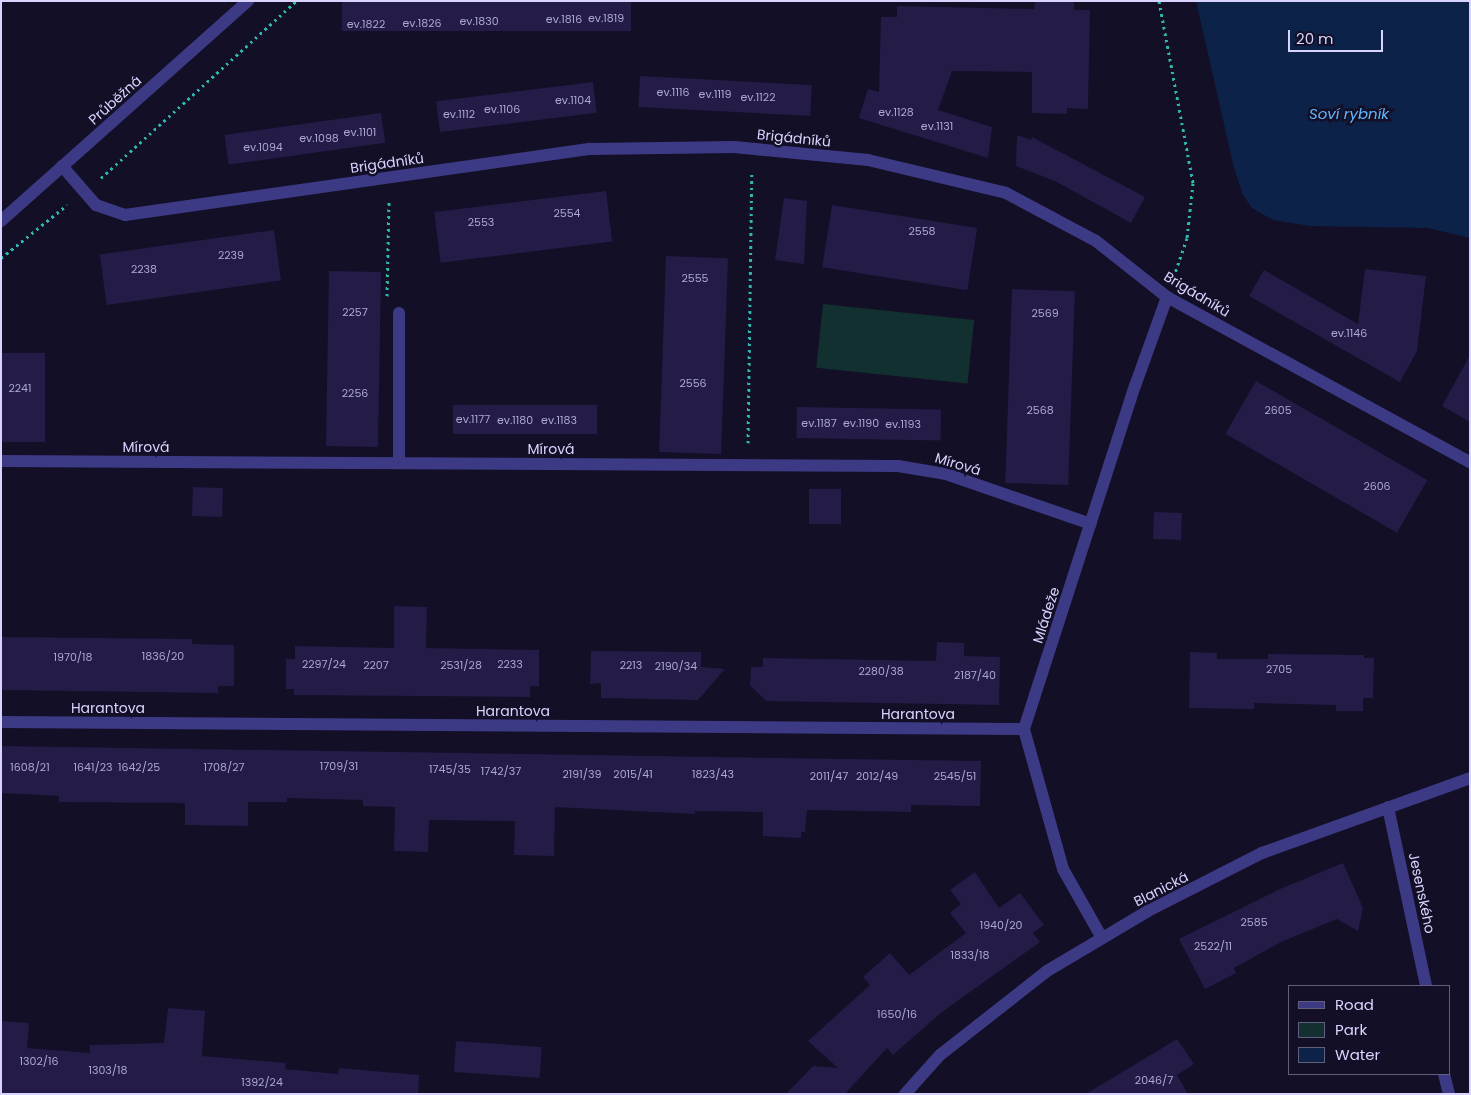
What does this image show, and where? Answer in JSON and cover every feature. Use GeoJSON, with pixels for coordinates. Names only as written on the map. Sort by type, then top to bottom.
{"type":"FeatureCollection","features":[{"type":"Feature","properties":{"kind":"street","name":"Průběžná"},"geometry":{"type":"LineString","coordinates":[[1,221],[248,1]]}},
{"type":"Feature","properties":{"kind":"street","name":"Brigádníků"},"geometry":{"type":"LineString","coordinates":[[62,166],[96,205],[125,215],[590,149],[734,147],[868,160],[1006,194],[1096,241],[1167,297],[1470,462]]}},
{"type":"Feature","properties":{"kind":"street","name":"Mládeže"},"geometry":{"type":"LineString","coordinates":[[1024,729],[1167,297]]}},
{"type":"Feature","properties":{"kind":"street"},"geometry":{"type":"LineString","coordinates":[[399,314],[399,463]]}},
{"type":"Feature","properties":{"kind":"street","name":"Mírová"},"geometry":{"type":"LineString","coordinates":[[1,461],[898,466],[946,474],[1091,524]]}},
{"type":"Feature","properties":{"kind":"street","name":"Harantova"},"geometry":{"type":"LineString","coordinates":[[1,722],[1024,729]]}},
{"type":"Feature","properties":{"kind":"street"},"geometry":{"type":"LineString","coordinates":[[1024,729],[1063,869],[1102,938]]}},
{"type":"Feature","properties":{"kind":"street","name":"Blanická"},"geometry":{"type":"LineString","coordinates":[[905,1094],[940,1055],[1047,971],[1102,938],[1262,853],[1470,778]]}},
{"type":"Feature","properties":{"kind":"street","name":"Jesenského"},"geometry":{"type":"LineString","coordinates":[[1388,807],[1426,985]]}},
{"type":"Feature","properties":{"kind":"street"},"geometry":{"type":"LineString","coordinates":[[1444,1075],[1449,1094]]}},
{"type":"Feature","properties":{"kind":"path"},"geometry":{"type":"LineString","coordinates":[[96,183],[296,1]]}},
{"type":"Feature","properties":{"kind":"path"},"geometry":{"type":"LineString","coordinates":[[1159,1],[1193,183],[1186,238],[1167,297]]}},
{"type":"Feature","properties":{"kind":"path"},"geometry":{"type":"LineString","coordinates":[[748,446],[752,171]]}},
{"type":"Feature","properties":{"kind":"path"},"geometry":{"type":"LineString","coordinates":[[1,258],[74,200]]}},
{"type":"Feature","properties":{"kind":"green space"},"geometry":{"type":"Polygon","coordinates":[[[823,304],[974,320],[967,384],[816,368],[823,304]]]}},
{"type":"Feature","properties":{"kind":"water","name":"Soví rybník"},"geometry":{"type":"Polygon","coordinates":[[[1196,1],[1470,1],[1470,238],[1428,228],[1310,226],[1273,220],[1252,208],[1243,195],[1234,168],[1196,1]]]}},
{"type":"Feature","properties":{"kind":"building"},"geometry":{"type":"Polygon","coordinates":[[[342,1],[631,1],[631,31],[342,31],[342,1]]]}},
{"type":"Feature","properties":{"kind":"building"},"geometry":{"type":"Polygon","coordinates":[[[1035,1],[1074,1],[1074,10],[1090,10],[1088,109],[1067,108],[1067,114],[1032,113],[1032,72],[952,71],[938,110],[992,127],[988,158],[859,118],[868,89],[879,92],[881,17],[897,17],[897,6],[1034,9],[1035,1]]]}},
{"type":"Feature","properties":{"kind":"building"},"geometry":{"type":"Polygon","coordinates":[[[640,76],[812,85],[810,116],[638,107],[640,76]]]}},
{"type":"Feature","properties":{"kind":"building"},"geometry":{"type":"Polygon","coordinates":[[[593,82],[597,113],[440,132],[436,101],[593,82]]]}},
{"type":"Feature","properties":{"kind":"building"},"geometry":{"type":"Polygon","coordinates":[[[381,113],[385,143],[229,165],[225,135],[381,113]]]}},
{"type":"Feature","properties":{"kind":"building"},"geometry":{"type":"Polygon","coordinates":[[[1017,135],[1031,140],[1032,137],[1145,197],[1131,223],[1055,181],[1016,166],[1017,135]]]}},
{"type":"Feature","properties":{"kind":"building"},"geometry":{"type":"Polygon","coordinates":[[[606,191],[612,242],[441,263],[434,212],[606,191]]]}},
{"type":"Feature","properties":{"kind":"building"},"geometry":{"type":"Polygon","coordinates":[[[784,198],[807,201],[804,264],[775,260],[784,198]]]}},
{"type":"Feature","properties":{"kind":"building"},"geometry":{"type":"Polygon","coordinates":[[[832,205],[977,228],[967,290],[822,267],[832,205]]]}},
{"type":"Feature","properties":{"kind":"building"},"geometry":{"type":"Polygon","coordinates":[[[274,230],[281,281],[107,305],[100,254],[274,230]]]}},
{"type":"Feature","properties":{"kind":"building"},"geometry":{"type":"Polygon","coordinates":[[[666,256],[728,258],[721,454],[659,452],[666,256]]]}},
{"type":"Feature","properties":{"kind":"building"},"geometry":{"type":"Polygon","coordinates":[[[1365,269],[1426,276],[1417,351],[1400,382],[1249,296],[1264,270],[1358,324],[1365,269]]]}},
{"type":"Feature","properties":{"kind":"building"},"geometry":{"type":"Polygon","coordinates":[[[329,271],[381,272],[378,447],[326,446],[329,271]]]}},
{"type":"Feature","properties":{"kind":"building"},"geometry":{"type":"Polygon","coordinates":[[[1012,289],[1075,291],[1068,485],[1005,483],[1012,289]]]}},
{"type":"Feature","properties":{"kind":"building"},"geometry":{"type":"Polygon","coordinates":[[[1,353],[45,353],[45,442],[1,442],[1,353]]]}},
{"type":"Feature","properties":{"kind":"building"},"geometry":{"type":"Polygon","coordinates":[[[1470,355],[1470,422],[1442,406],[1470,355]]]}},
{"type":"Feature","properties":{"kind":"building"},"geometry":{"type":"Polygon","coordinates":[[[1256,381],[1427,480],[1397,533],[1226,434],[1256,381]]]}},
{"type":"Feature","properties":{"kind":"building"},"geometry":{"type":"Polygon","coordinates":[[[453,405],[597,405],[597,434],[453,434],[453,405]]]}},
{"type":"Feature","properties":{"kind":"building"},"geometry":{"type":"Polygon","coordinates":[[[797,407],[941,410],[940,441],[796,438],[797,407]]]}},
{"type":"Feature","properties":{"kind":"building"},"geometry":{"type":"Polygon","coordinates":[[[193,487],[223,488],[222,517],[192,516],[193,487]]]}},
{"type":"Feature","properties":{"kind":"building"},"geometry":{"type":"Polygon","coordinates":[[[809,489],[841,489],[841,524],[809,524],[809,489]]]}},
{"type":"Feature","properties":{"kind":"building"},"geometry":{"type":"Polygon","coordinates":[[[1154,512],[1182,513],[1181,540],[1153,539],[1154,512]]]}},
{"type":"Feature","properties":{"kind":"building"},"geometry":{"type":"Polygon","coordinates":[[[394,606],[427,607],[426,648],[539,650],[539,686],[530,686],[530,697],[294,695],[294,689],[286,689],[286,659],[295,659],[295,646],[394,648],[394,606]]]}},
{"type":"Feature","properties":{"kind":"building"},"geometry":{"type":"Polygon","coordinates":[[[1,637],[192,639],[192,644],[234,645],[234,686],[218,686],[218,693],[1,690],[1,637]]]}},
{"type":"Feature","properties":{"kind":"building"},"geometry":{"type":"Polygon","coordinates":[[[937,642],[964,643],[964,656],[1000,657],[999,705],[766,701],[750,685],[751,667],[763,667],[763,658],[936,661],[937,642]]]}},
{"type":"Feature","properties":{"kind":"building"},"geometry":{"type":"Polygon","coordinates":[[[591,651],[701,652],[701,667],[725,669],[698,700],[601,698],[601,683],[590,684],[591,651]]]}},
{"type":"Feature","properties":{"kind":"building"},"geometry":{"type":"Polygon","coordinates":[[[1190,652],[1217,653],[1217,659],[1268,659],[1268,654],[1364,655],[1364,658],[1374,658],[1373,698],[1363,698],[1363,711],[1336,711],[1336,705],[1254,703],[1254,709],[1189,708],[1190,652]]]}},
{"type":"Feature","properties":{"kind":"building"},"geometry":{"type":"Polygon","coordinates":[[[1,746],[981,761],[980,806],[911,805],[911,812],[807,810],[805,832],[801,832],[801,838],[763,836],[763,812],[695,811],[695,814],[555,807],[554,856],[514,855],[515,821],[429,820],[428,852],[394,851],[395,807],[363,806],[363,800],[287,798],[287,802],[248,802],[248,826],[185,825],[185,803],[59,802],[59,796],[1,793],[1,746]]]}},
{"type":"Feature","properties":{"kind":"building"},"geometry":{"type":"Polygon","coordinates":[[[1343,863],[1363,908],[1358,931],[1337,919],[1281,942],[1234,968],[1236,973],[1205,989],[1179,939],[1280,889],[1343,863]]]}},
{"type":"Feature","properties":{"kind":"building"},"geometry":{"type":"Polygon","coordinates":[[[975,872],[999,908],[1020,893],[1044,925],[1033,933],[1040,942],[942,1012],[893,1055],[887,1048],[845,1094],[786,1094],[813,1066],[838,1068],[808,1041],[870,985],[863,977],[890,953],[909,975],[966,933],[950,913],[961,904],[950,890],[975,872]]]}},
{"type":"Feature","properties":{"kind":"building"},"geometry":{"type":"Polygon","coordinates":[[[168,1008],[205,1011],[202,1056],[286,1063],[285,1069],[338,1074],[339,1068],[419,1075],[418,1094],[1,1094],[1,1021],[29,1023],[27,1048],[90,1053],[90,1045],[164,1043],[168,1008]]]}},
{"type":"Feature","properties":{"kind":"building"},"geometry":{"type":"Polygon","coordinates":[[[1177,1039],[1194,1064],[1177,1075],[1188,1094],[1086,1094],[1177,1039]]]}},
{"type":"Feature","properties":{"kind":"building"},"geometry":{"type":"Polygon","coordinates":[[[456,1041],[542,1047],[540,1078],[454,1072],[456,1041]]]}}]}
